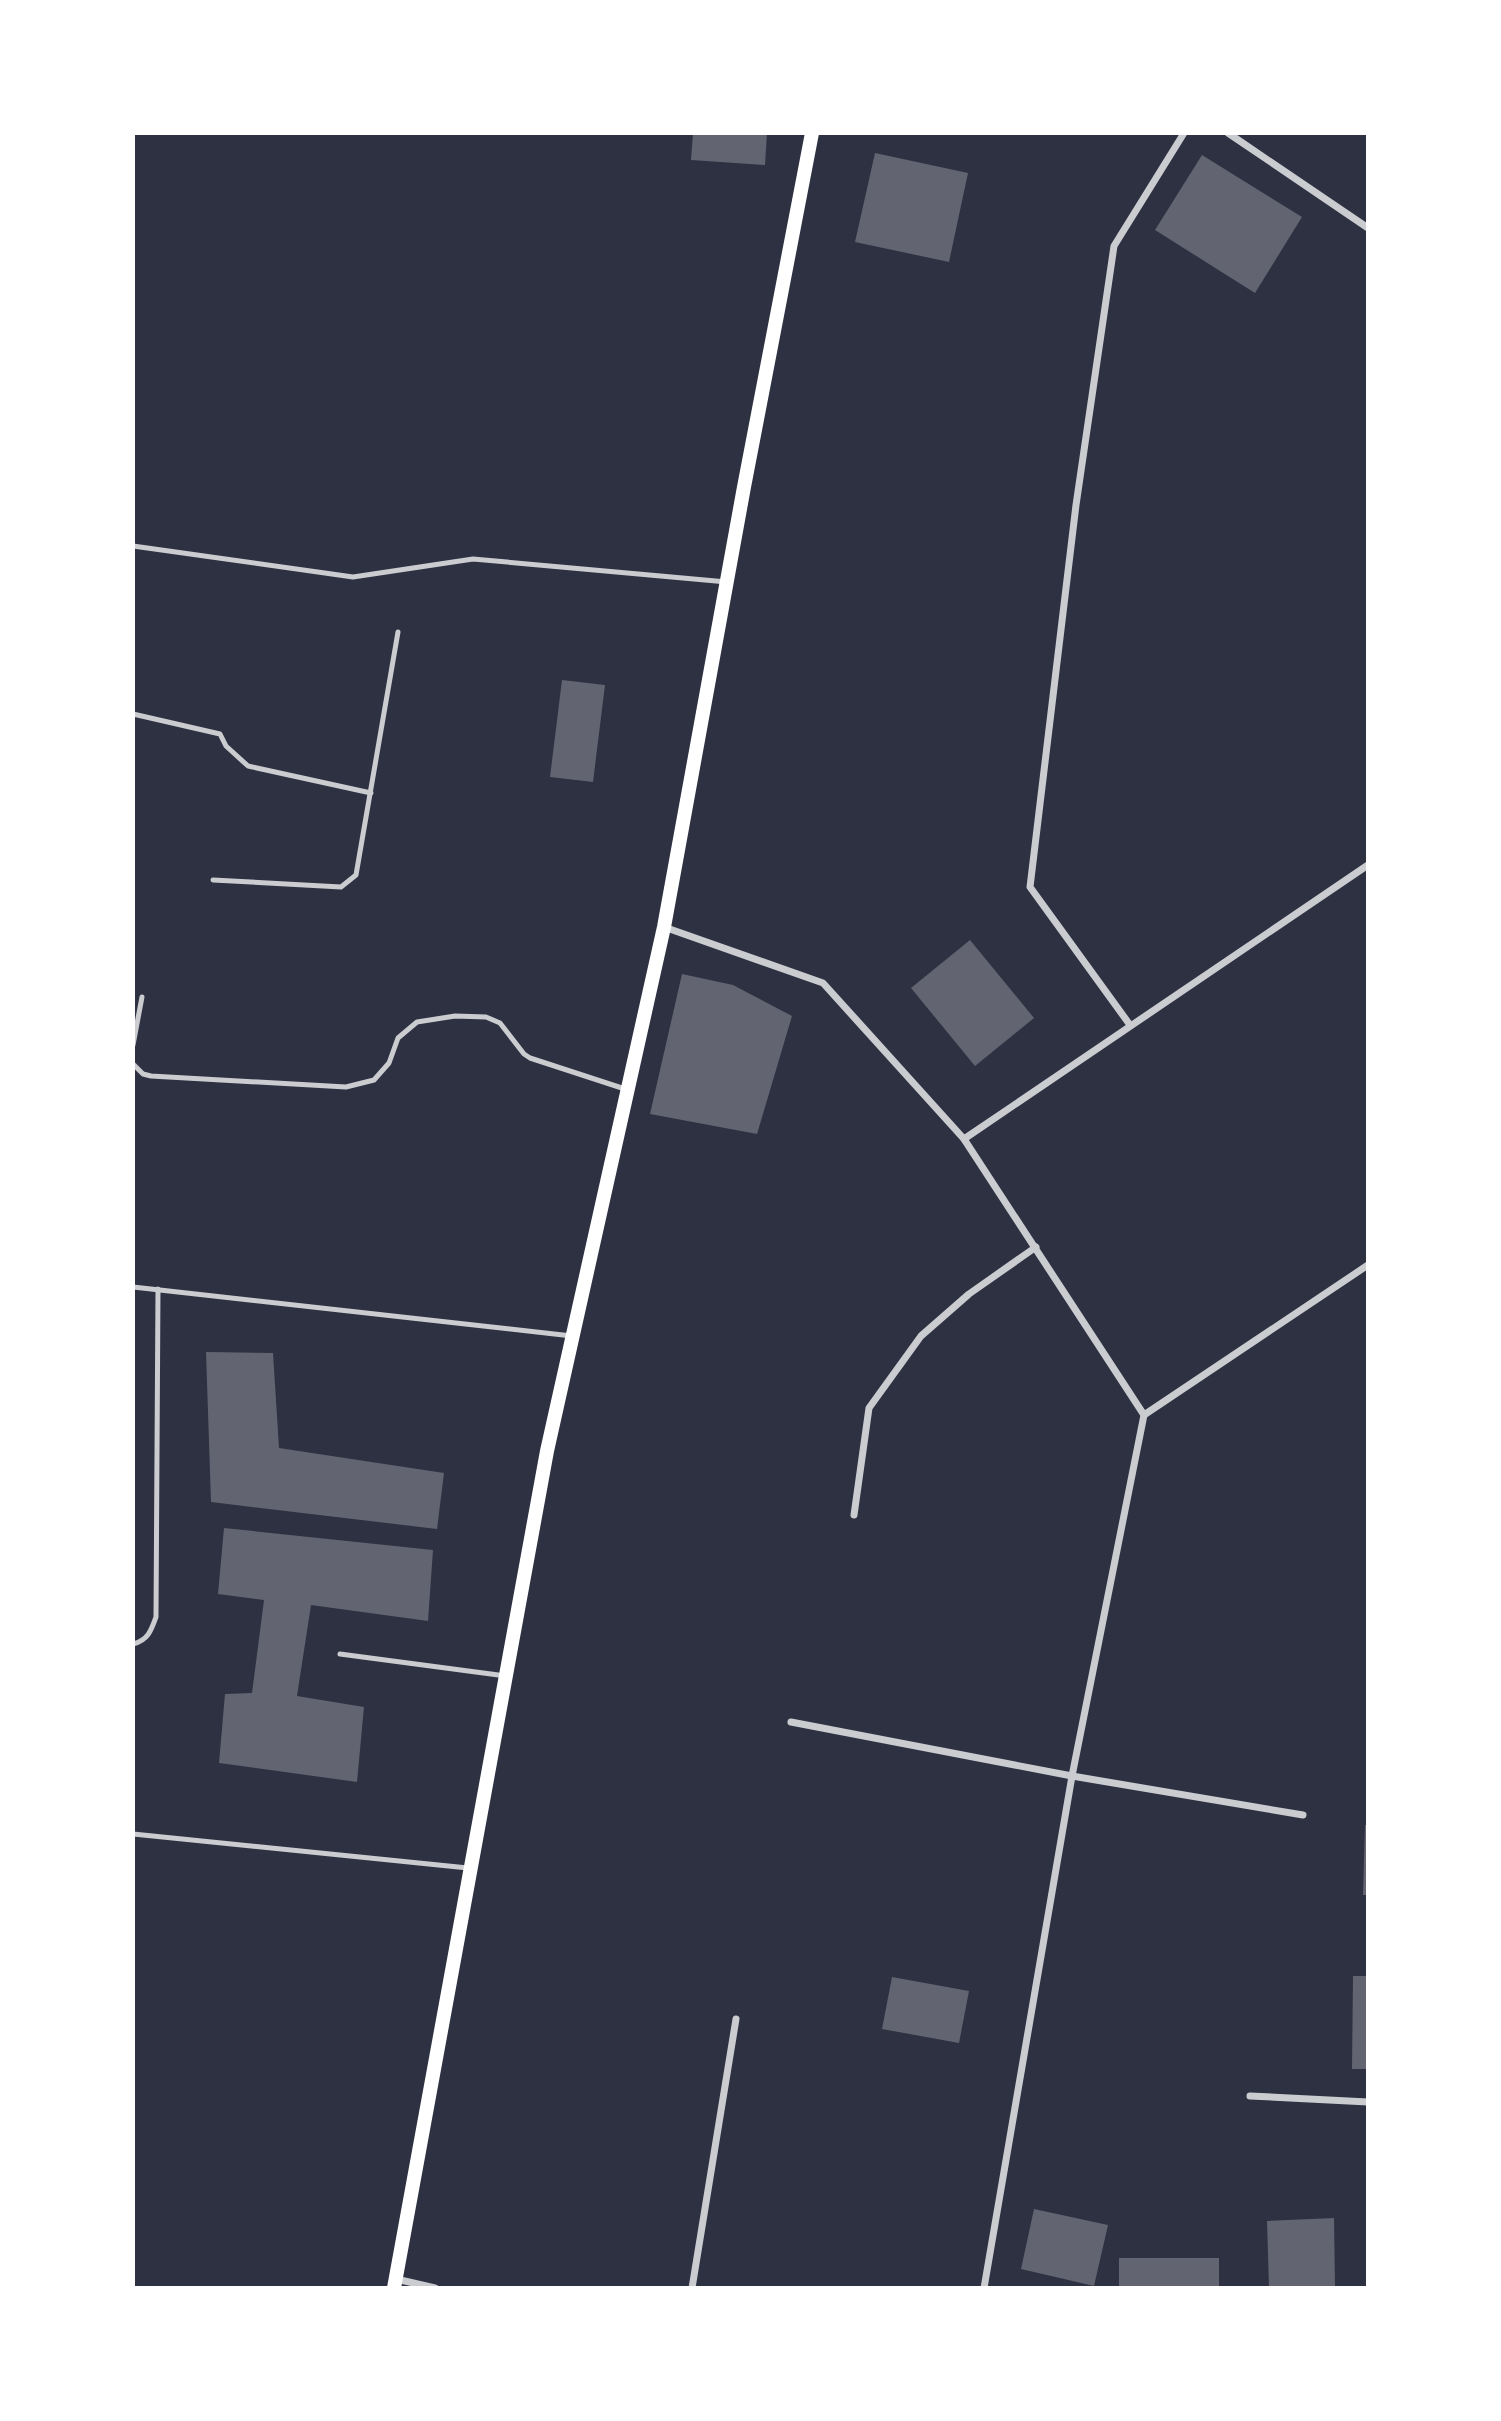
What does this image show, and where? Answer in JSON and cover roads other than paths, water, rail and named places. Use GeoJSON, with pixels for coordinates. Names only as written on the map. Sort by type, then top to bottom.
{"type":"FeatureCollection","features":[{"type":"Feature","properties":{"kind":"main road"},"geometry":{"type":"LineString","coordinates":[[395,2283],[547,1451],[664,927],[811,133]]}},
{"type":"Feature","properties":{"kind":"street"},"geometry":{"type":"LineString","coordinates":[[1130,1025],[1030,887],[1076,505],[1114,246],[1184,133]]}},
{"type":"Feature","properties":{"kind":"street"},"geometry":{"type":"LineString","coordinates":[[1228,133],[1368,228]]}},
{"type":"Feature","properties":{"kind":"street"},"geometry":{"type":"LineString","coordinates":[[964,1139],[1046,1086],[1130,1025],[1368,865]]}},
{"type":"Feature","properties":{"kind":"street"},"geometry":{"type":"LineString","coordinates":[[664,927],[823,983],[964,1139],[1144,1415],[1072,1776],[984,2288]]}},
{"type":"Feature","properties":{"kind":"street"},"geometry":{"type":"LineString","coordinates":[[854,1515],[869,1408],[921,1336],[969,1294],[1036,1247]]}},
{"type":"Feature","properties":{"kind":"street"},"geometry":{"type":"LineString","coordinates":[[1144,1415],[1368,1265]]}},
{"type":"Feature","properties":{"kind":"street"},"geometry":{"type":"LineString","coordinates":[[791,1722],[1072,1776],[1303,1815]]}},
{"type":"Feature","properties":{"kind":"street"},"geometry":{"type":"LineString","coordinates":[[692,2288],[736,2019]]}},
{"type":"Feature","properties":{"kind":"street"},"geometry":{"type":"LineString","coordinates":[[1250,2096],[1368,2102]]}},
{"type":"Feature","properties":{"kind":"street"},"geometry":{"type":"LineString","coordinates":[[395,2283],[435,2288]]}},
{"type":"Feature","properties":{"kind":"lane"},"geometry":{"type":"LineString","coordinates":[[133,546],[353,577],[473,559],[727,582]]}},
{"type":"Feature","properties":{"kind":"lane"},"geometry":{"type":"LineString","coordinates":[[213,880],[341,887],[356,876],[398,632]]}},
{"type":"Feature","properties":{"kind":"lane"},"geometry":{"type":"LineString","coordinates":[[133,714],[220,734],[226,746],[248,765],[371,793]]}},
{"type":"Feature","properties":{"kind":"lane"},"geometry":{"type":"LineString","coordinates":[[133,1045],[142,997]]}},
{"type":"Feature","properties":{"kind":"lane"},"geometry":{"type":"LineString","coordinates":[[133,1064],[143,1074],[151,1076],[346,1087],[374,1080],[389,1063],[398,1038],[417,1022],[456,1016],[486,1017],[500,1023],[530,1058],[628,1090]]}},
{"type":"Feature","properties":{"kind":"lane"},"geometry":{"type":"LineString","coordinates":[[133,1287],[572,1336]]}},
{"type":"Feature","properties":{"kind":"lane"},"geometry":{"type":"LineString","coordinates":[[133,1644],[143,1642],[156,1617],[158,1289]]}},
{"type":"Feature","properties":{"kind":"lane"},"geometry":{"type":"LineString","coordinates":[[340,1654],[506,1676]]}},
{"type":"Feature","properties":{"kind":"lane"},"geometry":{"type":"LineString","coordinates":[[133,1834],[471,1868]]}}]}
